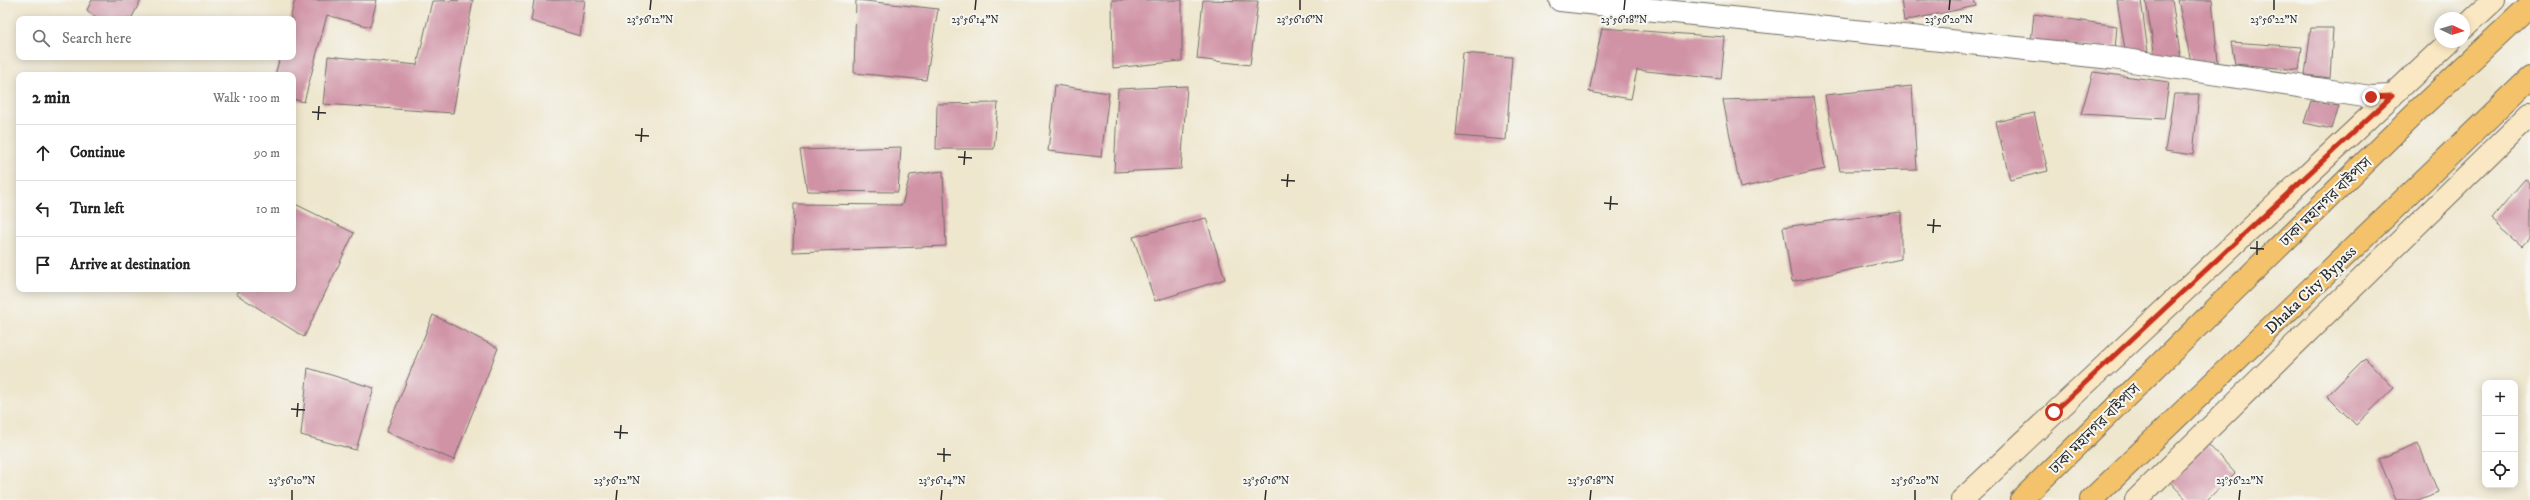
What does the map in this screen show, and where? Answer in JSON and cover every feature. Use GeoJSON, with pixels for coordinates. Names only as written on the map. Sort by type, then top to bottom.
{"type":"FeatureCollection","features":[{"type":"Feature","properties":{"kind":"highway","name":"ঢাকা মহানগর বাইপাস"},"geometry":{"type":"LineString","coordinates":[[2021,500],[2418,110],[2530,5]]}},
{"type":"Feature","properties":{"kind":"highway","name":"Dhaka City Bypass"},"geometry":{"type":"LineString","coordinates":[[2091,500],[2530,78]]}},
{"type":"Feature","properties":{"kind":"main road"},"geometry":{"type":"LineString","coordinates":[[2470,22],[2494,0]]}},
{"type":"Feature","properties":{"kind":"main road"},"geometry":{"type":"LineString","coordinates":[[1962,500],[2443,48]]}},
{"type":"Feature","properties":{"kind":"main road"},"geometry":{"type":"LineString","coordinates":[[2136,500],[2530,114]]}},
{"type":"Feature","properties":{"kind":"street"},"geometry":{"type":"LineString","coordinates":[[1560,0],[2112,58],[2371,97],[2392,96]]}},
{"type":"Feature","properties":{"kind":"building"},"geometry":{"type":"Polygon","coordinates":[[[92,0],[141,0],[133,16],[94,16],[87,10],[92,0]]]}},
{"type":"Feature","properties":{"kind":"building"},"geometry":{"type":"Polygon","coordinates":[[[295,0],[377,0],[370,27],[327,15],[304,102],[296,100],[296,72],[276,72],[279,60],[296,60],[296,16],[291,16],[295,0]]]}},
{"type":"Feature","properties":{"kind":"building"},"geometry":{"type":"Polygon","coordinates":[[[473,0],[453,113],[323,104],[328,56],[417,65],[432,1],[473,0]]]}},
{"type":"Feature","properties":{"kind":"building"},"geometry":{"type":"Polygon","coordinates":[[[534,0],[585,0],[580,36],[531,21],[534,0]]]}},
{"type":"Feature","properties":{"kind":"building"},"geometry":{"type":"Polygon","coordinates":[[[856,0],[938,9],[926,80],[854,73],[856,0]]]}},
{"type":"Feature","properties":{"kind":"building"},"geometry":{"type":"Polygon","coordinates":[[[1112,0],[1182,0],[1182,61],[1113,68],[1112,0]]]}},
{"type":"Feature","properties":{"kind":"building"},"geometry":{"type":"Polygon","coordinates":[[[1203,0],[1258,1],[1250,65],[1197,59],[1203,0]]]}},
{"type":"Feature","properties":{"kind":"building"},"geometry":{"type":"Polygon","coordinates":[[[1901,0],[1974,0],[1976,6],[1904,21],[1901,0]]]}},
{"type":"Feature","properties":{"kind":"building"},"geometry":{"type":"Polygon","coordinates":[[[2117,0],[2141,0],[2148,52],[2125,50],[2117,0]]]}},
{"type":"Feature","properties":{"kind":"building"},"geometry":{"type":"Polygon","coordinates":[[[2146,0],[2172,0],[2181,60],[2155,57],[2146,0]]]}},
{"type":"Feature","properties":{"kind":"building"},"geometry":{"type":"Polygon","coordinates":[[[2178,0],[2212,0],[2218,62],[2191,62],[2178,0]]]}},
{"type":"Feature","properties":{"kind":"building"},"geometry":{"type":"Polygon","coordinates":[[[2034,14],[2117,26],[2115,49],[2031,42],[2034,14]]]}},
{"type":"Feature","properties":{"kind":"building"},"geometry":{"type":"Polygon","coordinates":[[[1602,28],[1725,37],[1721,79],[1637,70],[1631,99],[1589,92],[1602,28]]]}},
{"type":"Feature","properties":{"kind":"building"},"geometry":{"type":"Polygon","coordinates":[[[2311,28],[2333,28],[2330,78],[2305,75],[2311,28]]]}},
{"type":"Feature","properties":{"kind":"building"},"geometry":{"type":"Polygon","coordinates":[[[2231,42],[2302,47],[2299,70],[2235,64],[2231,42]]]}},
{"type":"Feature","properties":{"kind":"building"},"geometry":{"type":"Polygon","coordinates":[[[1463,53],[1512,57],[1506,140],[1456,136],[1463,53]]]}},
{"type":"Feature","properties":{"kind":"building"},"geometry":{"type":"Polygon","coordinates":[[[2093,72],[2169,82],[2164,119],[2081,114],[2093,72]]]}},
{"type":"Feature","properties":{"kind":"building"},"geometry":{"type":"Polygon","coordinates":[[[1055,85],[1109,93],[1101,157],[1048,151],[1055,85]]]}},
{"type":"Feature","properties":{"kind":"building"},"geometry":{"type":"Polygon","coordinates":[[[1187,86],[1181,169],[1114,172],[1118,89],[1187,86]]]}},
{"type":"Feature","properties":{"kind":"building"},"geometry":{"type":"Polygon","coordinates":[[[1912,86],[1917,170],[1840,171],[1825,95],[1912,86]]]}},
{"type":"Feature","properties":{"kind":"building"},"geometry":{"type":"Polygon","coordinates":[[[2174,94],[2199,94],[2193,155],[2165,151],[2174,94]]]}},
{"type":"Feature","properties":{"kind":"building"},"geometry":{"type":"Polygon","coordinates":[[[1813,97],[1825,169],[1740,188],[1723,100],[1813,97]]]}},
{"type":"Feature","properties":{"kind":"building"},"geometry":{"type":"Polygon","coordinates":[[[2311,101],[2339,106],[2332,129],[2304,123],[2311,101]]]}},
{"type":"Feature","properties":{"kind":"building"},"geometry":{"type":"Polygon","coordinates":[[[998,103],[994,149],[936,149],[937,104],[998,103]]]}},
{"type":"Feature","properties":{"kind":"building"},"geometry":{"type":"Polygon","coordinates":[[[2034,113],[2048,171],[2010,180],[1996,122],[2034,113]]]}},
{"type":"Feature","properties":{"kind":"building"},"geometry":{"type":"Polygon","coordinates":[[[901,147],[898,192],[807,191],[800,150],[901,147]]]}},
{"type":"Feature","properties":{"kind":"building"},"geometry":{"type":"Polygon","coordinates":[[[943,171],[946,246],[793,252],[794,204],[902,205],[910,175],[943,171]]]}},
{"type":"Feature","properties":{"kind":"building"},"geometry":{"type":"Polygon","coordinates":[[[2525,179],[2530,183],[2530,237],[2522,246],[2491,219],[2525,179]]]}},
{"type":"Feature","properties":{"kind":"building"},"geometry":{"type":"Polygon","coordinates":[[[296,204],[354,233],[304,337],[236,294],[237,292],[296,292],[296,204]]]}},
{"type":"Feature","properties":{"kind":"building"},"geometry":{"type":"Polygon","coordinates":[[[1901,212],[1901,259],[1792,282],[1783,227],[1901,212]]]}},
{"type":"Feature","properties":{"kind":"building"},"geometry":{"type":"Polygon","coordinates":[[[1206,218],[1225,279],[1155,301],[1133,237],[1206,218]]]}},
{"type":"Feature","properties":{"kind":"building"},"geometry":{"type":"Polygon","coordinates":[[[433,315],[498,348],[454,460],[386,432],[433,315]]]}},
{"type":"Feature","properties":{"kind":"building"},"geometry":{"type":"Polygon","coordinates":[[[2365,358],[2394,388],[2356,425],[2327,396],[2365,358]]]}},
{"type":"Feature","properties":{"kind":"building"},"geometry":{"type":"Polygon","coordinates":[[[308,368],[374,388],[356,450],[301,435],[308,368]]]}},
{"type":"Feature","properties":{"kind":"building"},"geometry":{"type":"Polygon","coordinates":[[[2206,442],[2235,473],[2207,500],[2187,500],[2168,480],[2206,442]]]}},
{"type":"Feature","properties":{"kind":"building"},"geometry":{"type":"Polygon","coordinates":[[[2418,443],[2438,492],[2418,500],[2396,500],[2379,459],[2418,443]]]}},
{"type":"Feature","properties":{"kind":"route"},"geometry":{"type":"LineString","coordinates":[[2054,412],[2392,96],[2371,97]]}}]}
